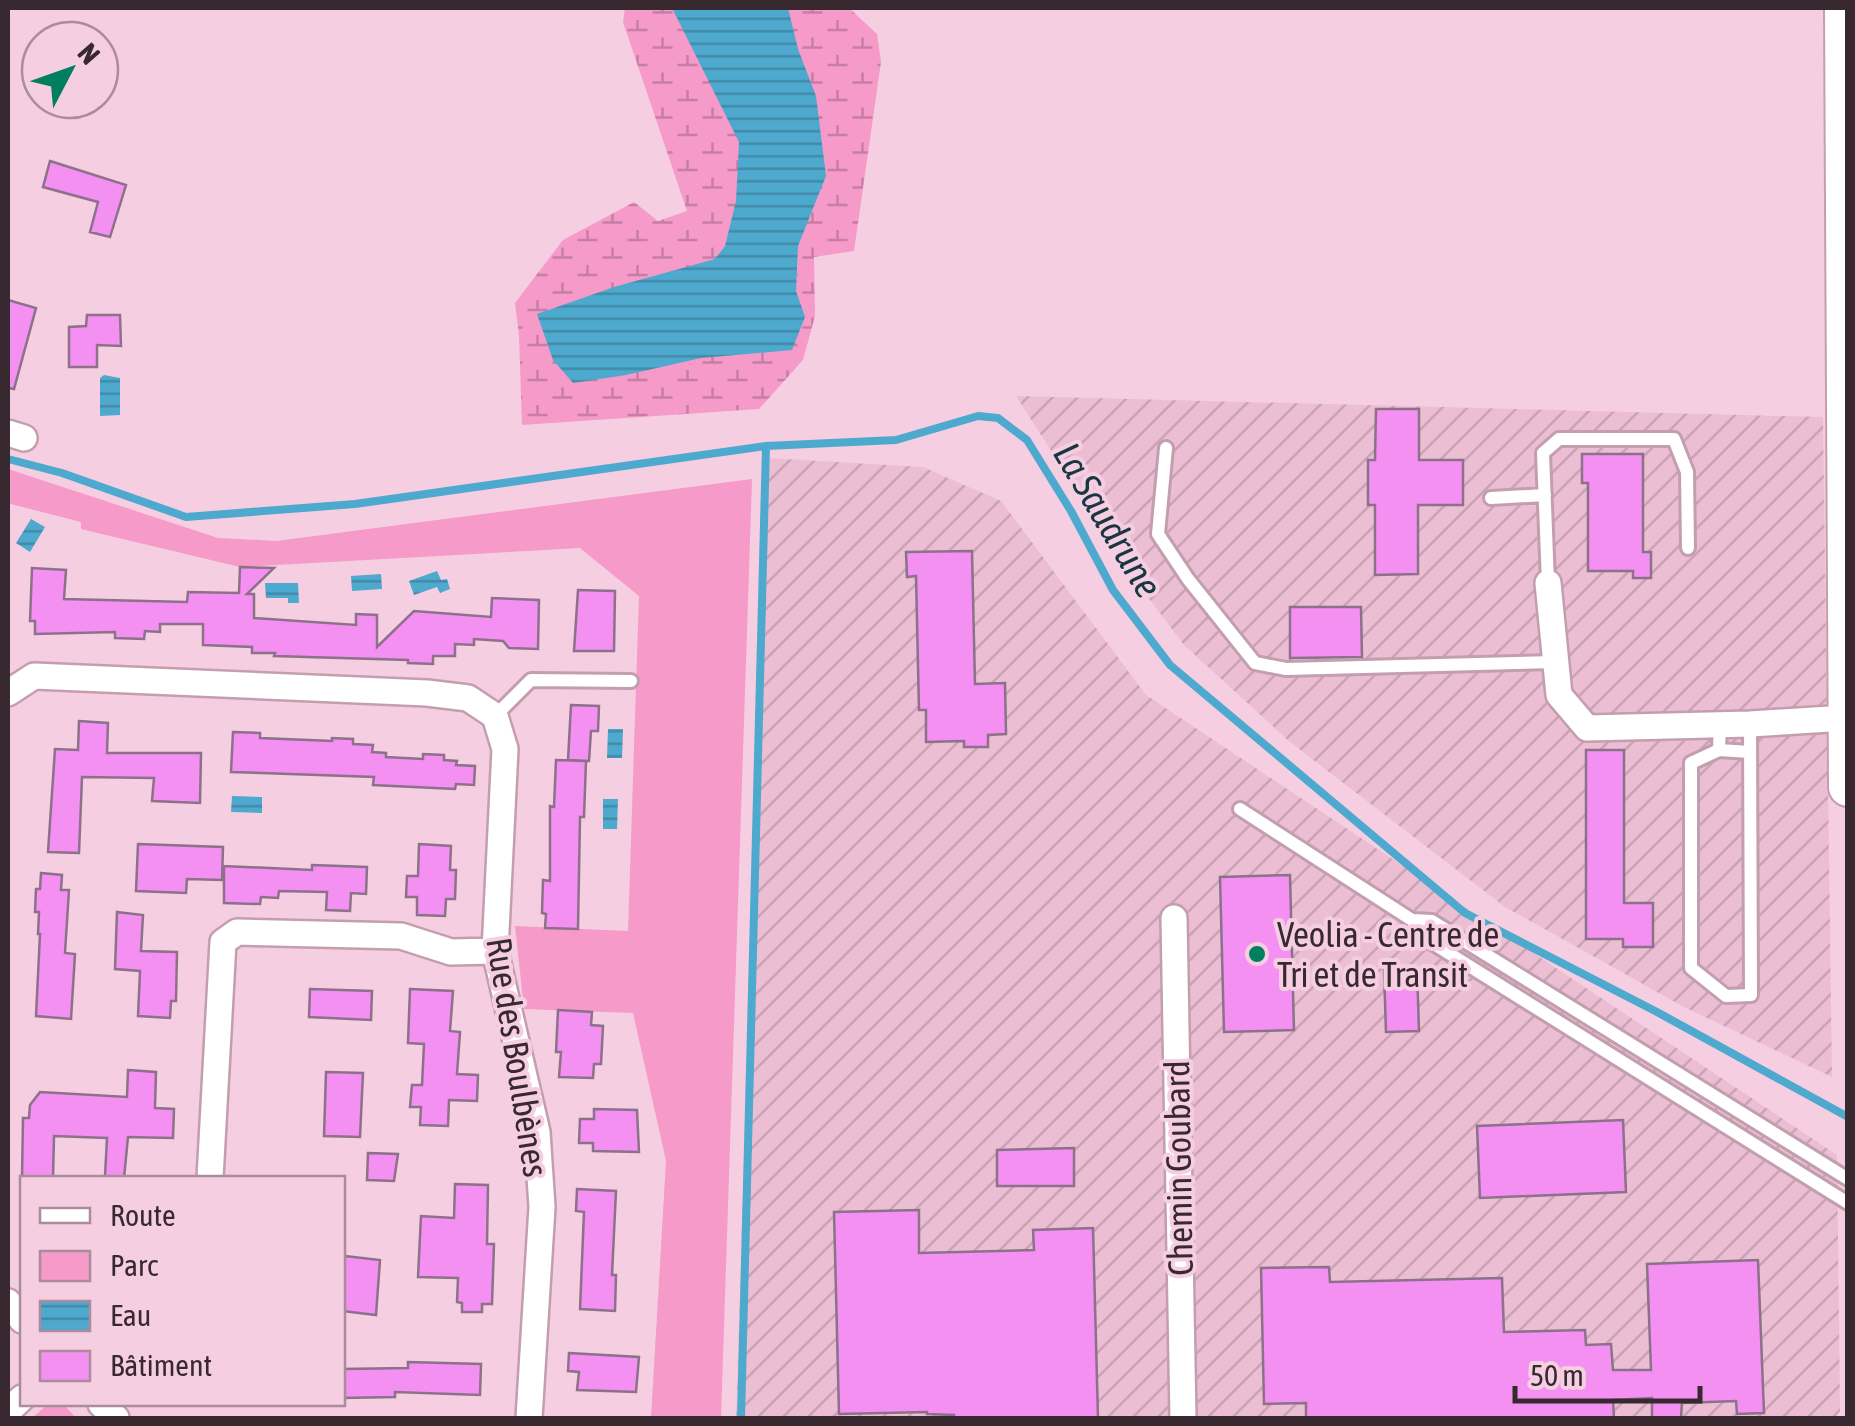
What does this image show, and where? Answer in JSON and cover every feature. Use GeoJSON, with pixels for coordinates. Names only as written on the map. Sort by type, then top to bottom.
{"type":"FeatureCollection","features":[{"type":"Feature","properties":{"kind":"main road"},"geometry":{"type":"LineString","coordinates":[[1844,8],[1848,786]]}},
{"type":"Feature","properties":{"kind":"street"},"geometry":{"type":"LineString","coordinates":[[1548,582],[1558,695],[1587,728],[1846,718]]}},
{"type":"Feature","properties":{"kind":"street"},"geometry":{"type":"LineString","coordinates":[[8,693],[34,676],[408,692],[468,698],[495,716]]}},
{"type":"Feature","properties":{"kind":"street","name":"Rue des Boulbènes"},"geometry":{"type":"LineString","coordinates":[[495,716],[505,749],[494,952],[537,1132],[542,1207],[529,1418]]}},
{"type":"Feature","properties":{"kind":"street","name":"Chemin Goubard"},"geometry":{"type":"LineString","coordinates":[[1174,918],[1183,1418]]}},
{"type":"Feature","properties":{"kind":"street"},"geometry":{"type":"LineString","coordinates":[[210,1176],[223,942],[237,932],[401,936],[451,952],[494,952]]}},
{"type":"Feature","properties":{"kind":"lane"},"geometry":{"type":"LineString","coordinates":[[1548,582],[1543,453],[1559,439],[1674,439],[1687,472],[1688,548]]}},
{"type":"Feature","properties":{"kind":"lane"},"geometry":{"type":"LineString","coordinates":[[1166,448],[1158,534],[1255,663],[1286,669],[1555,662]]}},
{"type":"Feature","properties":{"kind":"lane"},"geometry":{"type":"LineString","coordinates":[[1491,498],[1545,495]]}},
{"type":"Feature","properties":{"kind":"lane"},"geometry":{"type":"LineString","coordinates":[[1488,648],[1488,664]]}},
{"type":"Feature","properties":{"kind":"lane"},"geometry":{"type":"LineString","coordinates":[[495,716],[531,680],[631,681]]}},
{"type":"Feature","properties":{"kind":"lane"},"geometry":{"type":"LineString","coordinates":[[1719,750],[1720,723]]}},
{"type":"Feature","properties":{"kind":"lane"},"geometry":{"type":"LineString","coordinates":[[1750,724],[1751,996],[1726,996],[1692,968],[1691,763],[1719,750],[1750,752]]}},
{"type":"Feature","properties":{"kind":"lane"},"geometry":{"type":"LineString","coordinates":[[1240,810],[1412,920],[1426,940],[1848,1203]]}},
{"type":"Feature","properties":{"kind":"lane"},"geometry":{"type":"LineString","coordinates":[[1412,920],[1432,921],[1848,1179]]}},
{"type":"Feature","properties":{"kind":"shaded area"},"geometry":{"type":"Polygon","coordinates":[[[1016,396],[1823,417],[1832,1077],[1684,1007],[1505,907],[1290,742],[1184,645],[1129,572],[1016,396]]]}},
{"type":"Feature","properties":{"kind":"shaded area"},"geometry":{"type":"Polygon","coordinates":[[[766,458],[923,467],[1001,501],[1146,695],[1837,1155],[1840,1411],[1835,1418],[736,1418],[766,458]]]}},
{"type":"Feature","properties":{"kind":"green space"},"geometry":{"type":"Polygon","coordinates":[[[625,8],[849,8],[877,34],[881,62],[854,251],[814,257],[815,316],[803,360],[759,409],[522,425],[515,303],[563,240],[634,202],[658,221],[687,211],[623,22],[625,8]]]}},
{"type":"Feature","properties":{"kind":"green space"},"geometry":{"type":"Polygon","coordinates":[[[8,469],[218,538],[276,541],[752,479],[721,1418],[651,1418],[666,1161],[633,1013],[524,1009],[515,926],[628,931],[639,596],[580,548],[240,567],[81,529],[81,522],[8,503],[8,469]]]}},
{"type":"Feature","properties":{"kind":"green space"},"geometry":{"type":"Polygon","coordinates":[[[46,1406],[66,1407],[76,1418],[32,1418],[46,1406]]]}},
{"type":"Feature","properties":{"kind":"water"},"geometry":{"type":"Polygon","coordinates":[[[672,8],[788,8],[816,96],[826,176],[798,246],[796,291],[805,317],[792,350],[701,358],[573,383],[553,360],[537,314],[614,287],[715,259],[725,246],[736,201],[739,142],[672,8]]]}},
{"type":"Feature","properties":{"kind":"water"},"geometry":{"type":"Polygon","coordinates":[[[100,378],[120,378],[120,415],[100,416],[100,378]]]}},
{"type":"Feature","properties":{"kind":"water"},"geometry":{"type":"Polygon","coordinates":[[[31,519],[45,527],[30,552],[16,543],[31,519]]]}},
{"type":"Feature","properties":{"kind":"water"},"geometry":{"type":"Polygon","coordinates":[[[437,571],[441,580],[447,579],[450,589],[440,593],[437,587],[414,595],[409,581],[437,571]]]}},
{"type":"Feature","properties":{"kind":"water"},"geometry":{"type":"Polygon","coordinates":[[[381,574],[382,589],[352,591],[351,576],[381,574]]]}},
{"type":"Feature","properties":{"kind":"water"},"geometry":{"type":"Polygon","coordinates":[[[265,583],[298,583],[299,603],[288,603],[288,598],[266,598],[265,583]]]}},
{"type":"Feature","properties":{"kind":"water"},"geometry":{"type":"Polygon","coordinates":[[[608,729],[623,729],[622,758],[607,758],[608,729]]]}},
{"type":"Feature","properties":{"kind":"water"},"geometry":{"type":"Polygon","coordinates":[[[232,796],[262,797],[262,813],[231,812],[232,796]]]}},
{"type":"Feature","properties":{"kind":"water"},"geometry":{"type":"Polygon","coordinates":[[[603,799],[618,799],[617,829],[603,829],[603,799]]]}},
{"type":"Feature","properties":{"kind":"building"},"geometry":{"type":"Polygon","coordinates":[[[50,161],[126,185],[110,237],[90,232],[98,202],[43,187],[50,161]]]}},
{"type":"Feature","properties":{"kind":"building"},"geometry":{"type":"Polygon","coordinates":[[[8,300],[36,308],[14,389],[8,388],[8,300]]]}},
{"type":"Feature","properties":{"kind":"building"},"geometry":{"type":"Polygon","coordinates":[[[87,315],[120,315],[121,346],[97,345],[97,367],[69,367],[69,327],[86,326],[87,315]]]}},
{"type":"Feature","properties":{"kind":"building"},"geometry":{"type":"Polygon","coordinates":[[[1376,409],[1419,409],[1419,460],[1463,460],[1463,505],[1418,505],[1418,574],[1375,575],[1375,505],[1368,505],[1368,460],[1375,460],[1376,409]]]}},
{"type":"Feature","properties":{"kind":"building"},"geometry":{"type":"Polygon","coordinates":[[[1582,454],[1643,454],[1643,552],[1651,552],[1651,578],[1633,578],[1633,571],[1588,571],[1588,483],[1582,483],[1582,454]]]}},
{"type":"Feature","properties":{"kind":"building"},"geometry":{"type":"Polygon","coordinates":[[[972,551],[975,684],[1005,683],[1006,734],[988,735],[988,747],[964,747],[964,741],[926,742],[926,710],[919,710],[916,576],[907,577],[906,552],[972,551]]]}},
{"type":"Feature","properties":{"kind":"building"},"geometry":{"type":"Polygon","coordinates":[[[240,567],[274,568],[247,594],[254,594],[254,618],[356,625],[356,614],[377,615],[377,647],[414,611],[491,617],[492,598],[539,600],[538,649],[509,648],[503,641],[474,639],[474,645],[455,644],[455,656],[433,656],[433,664],[274,656],[275,653],[252,653],[252,647],[203,645],[203,624],[160,624],[160,632],[145,631],[144,639],[115,638],[115,632],[35,634],[35,621],[30,621],[32,568],[66,570],[64,599],[187,602],[188,592],[239,593],[240,567]]]}},
{"type":"Feature","properties":{"kind":"building"},"geometry":{"type":"Polygon","coordinates":[[[578,590],[615,591],[614,651],[574,651],[578,590]]]}},
{"type":"Feature","properties":{"kind":"building"},"geometry":{"type":"Polygon","coordinates":[[[1290,607],[1361,607],[1362,657],[1290,658],[1290,607]]]}},
{"type":"Feature","properties":{"kind":"building"},"geometry":{"type":"Polygon","coordinates":[[[571,705],[599,706],[598,731],[591,731],[589,761],[568,760],[571,705]]]}},
{"type":"Feature","properties":{"kind":"building"},"geometry":{"type":"Polygon","coordinates":[[[79,721],[108,723],[107,753],[201,753],[200,803],[152,801],[154,778],[82,777],[79,853],[48,852],[55,749],[78,750],[79,721]]]}},
{"type":"Feature","properties":{"kind":"building"},"geometry":{"type":"Polygon","coordinates":[[[233,732],[260,733],[260,738],[353,739],[353,744],[373,745],[372,752],[386,753],[386,757],[423,759],[423,754],[444,755],[444,760],[457,761],[456,765],[475,766],[474,785],[456,784],[455,789],[373,785],[374,777],[231,772],[233,732]]]}},
{"type":"Feature","properties":{"kind":"building"},"geometry":{"type":"Polygon","coordinates":[[[1586,750],[1624,750],[1624,903],[1653,903],[1653,947],[1623,947],[1623,939],[1586,939],[1586,750]]]}},
{"type":"Feature","properties":{"kind":"building"},"geometry":{"type":"Polygon","coordinates":[[[556,760],[586,761],[584,817],[580,817],[578,929],[545,928],[546,914],[542,913],[543,880],[550,881],[550,806],[554,807],[556,760]]]}},
{"type":"Feature","properties":{"kind":"building"},"geometry":{"type":"Polygon","coordinates":[[[138,844],[223,847],[222,880],[187,879],[186,893],[136,891],[138,844]]]}},
{"type":"Feature","properties":{"kind":"building"},"geometry":{"type":"Polygon","coordinates":[[[419,844],[451,846],[450,870],[456,870],[455,899],[446,899],[445,916],[417,915],[417,897],[406,897],[407,876],[418,876],[419,844]]]}},
{"type":"Feature","properties":{"kind":"building"},"geometry":{"type":"Polygon","coordinates":[[[312,865],[367,867],[366,894],[351,893],[350,911],[326,910],[327,892],[279,891],[278,898],[261,897],[260,904],[224,903],[224,866],[312,870],[312,865]]]}},
{"type":"Feature","properties":{"kind":"building"},"geometry":{"type":"Polygon","coordinates":[[[41,873],[62,875],[61,890],[69,890],[65,953],[75,954],[71,1019],[36,1016],[40,934],[39,912],[35,912],[41,873]]]}},
{"type":"Feature","properties":{"kind":"building","name":"Veolia - Centre de Tri et de Transit"},"geometry":{"type":"Polygon","coordinates":[[[1290,875],[1294,1030],[1224,1032],[1220,877],[1290,875]]]}},
{"type":"Feature","properties":{"kind":"building"},"geometry":{"type":"Polygon","coordinates":[[[117,912],[143,915],[141,951],[177,952],[176,1001],[171,1001],[170,1018],[138,1016],[140,971],[115,969],[117,912]]]}},
{"type":"Feature","properties":{"kind":"building"},"geometry":{"type":"Polygon","coordinates":[[[1417,969],[1419,1031],[1386,1032],[1384,970],[1417,969]]]}},
{"type":"Feature","properties":{"kind":"building"},"geometry":{"type":"Polygon","coordinates":[[[310,989],[372,991],[371,1020],[309,1017],[310,989]]]}},
{"type":"Feature","properties":{"kind":"building"},"geometry":{"type":"Polygon","coordinates":[[[410,989],[453,991],[450,1031],[460,1032],[457,1074],[478,1075],[477,1101],[449,1100],[448,1126],[420,1125],[421,1107],[410,1107],[412,1085],[422,1085],[424,1044],[408,1043],[410,989]]]}},
{"type":"Feature","properties":{"kind":"building"},"geometry":{"type":"Polygon","coordinates":[[[558,1010],[592,1012],[591,1025],[603,1026],[601,1064],[594,1064],[593,1078],[559,1077],[558,1010]]]}},
{"type":"Feature","properties":{"kind":"building"},"geometry":{"type":"Polygon","coordinates":[[[128,1070],[156,1072],[155,1108],[174,1109],[173,1138],[128,1137],[124,1176],[105,1176],[107,1138],[54,1136],[53,1176],[22,1176],[23,1118],[29,1118],[30,1105],[40,1092],[127,1097],[128,1070]]]}},
{"type":"Feature","properties":{"kind":"building"},"geometry":{"type":"Polygon","coordinates":[[[326,1072],[363,1073],[360,1137],[324,1136],[326,1072]]]}},
{"type":"Feature","properties":{"kind":"building"},"geometry":{"type":"Polygon","coordinates":[[[594,1109],[637,1110],[639,1152],[593,1151],[593,1143],[579,1143],[580,1119],[594,1119],[594,1109]]]}},
{"type":"Feature","properties":{"kind":"building"},"geometry":{"type":"Polygon","coordinates":[[[1623,1120],[1626,1192],[1480,1198],[1477,1126],[1623,1120]]]}},
{"type":"Feature","properties":{"kind":"building"},"geometry":{"type":"Polygon","coordinates":[[[1074,1148],[1074,1186],[997,1186],[997,1150],[1074,1148]]]}},
{"type":"Feature","properties":{"kind":"building"},"geometry":{"type":"Polygon","coordinates":[[[368,1153],[398,1154],[394,1181],[367,1180],[368,1153]]]}},
{"type":"Feature","properties":{"kind":"building"},"geometry":{"type":"Polygon","coordinates":[[[455,1184],[488,1185],[487,1244],[494,1244],[492,1304],[482,1304],[482,1312],[462,1312],[462,1303],[457,1302],[458,1278],[418,1277],[421,1216],[454,1218],[455,1184]]]}},
{"type":"Feature","properties":{"kind":"building"},"geometry":{"type":"Polygon","coordinates":[[[577,1189],[616,1191],[612,1275],[616,1275],[615,1311],[580,1309],[584,1212],[576,1211],[577,1189]]]}},
{"type":"Feature","properties":{"kind":"building"},"geometry":{"type":"Polygon","coordinates":[[[919,1210],[919,1253],[1034,1250],[1033,1230],[1093,1228],[1098,1418],[954,1418],[927,1412],[839,1414],[834,1212],[919,1210]]]}},
{"type":"Feature","properties":{"kind":"building"},"geometry":{"type":"Polygon","coordinates":[[[345,1256],[380,1260],[376,1315],[345,1311],[345,1256]]]}},
{"type":"Feature","properties":{"kind":"building"},"geometry":{"type":"Polygon","coordinates":[[[1758,1260],[1764,1413],[1737,1414],[1736,1401],[1682,1403],[1681,1417],[1652,1418],[1652,1398],[1613,1400],[1614,1418],[1306,1418],[1306,1403],[1264,1404],[1261,1268],[1329,1267],[1330,1282],[1502,1278],[1504,1332],[1585,1330],[1586,1345],[1611,1344],[1613,1370],[1651,1370],[1647,1264],[1758,1260]]]}},
{"type":"Feature","properties":{"kind":"building"},"geometry":{"type":"Polygon","coordinates":[[[569,1353],[639,1357],[636,1392],[577,1390],[579,1372],[568,1371],[569,1353]]]}},
{"type":"Feature","properties":{"kind":"building"},"geometry":{"type":"Polygon","coordinates":[[[408,1362],[481,1364],[480,1395],[395,1392],[395,1397],[345,1398],[345,1369],[408,1368],[408,1362]]]}},
{"type":"Feature","properties":{"kind":"waterway","name":"La Saudrune"},"geometry":{"type":"LineString","coordinates":[[8,459],[62,473],[186,517],[355,504],[766,446],[896,440],[978,416],[998,418],[1027,440],[1113,590],[1170,665],[1465,913],[1848,1117]]}},
{"type":"Feature","properties":{"kind":"waterway"},"geometry":{"type":"LineString","coordinates":[[741,1418],[766,446]]}},
{"type":"Feature","properties":{"kind":"place","name":"Veolia - Centre de Tri et de Transit"},"geometry":{"type":"Point","coordinates":[1257,954]}}]}
